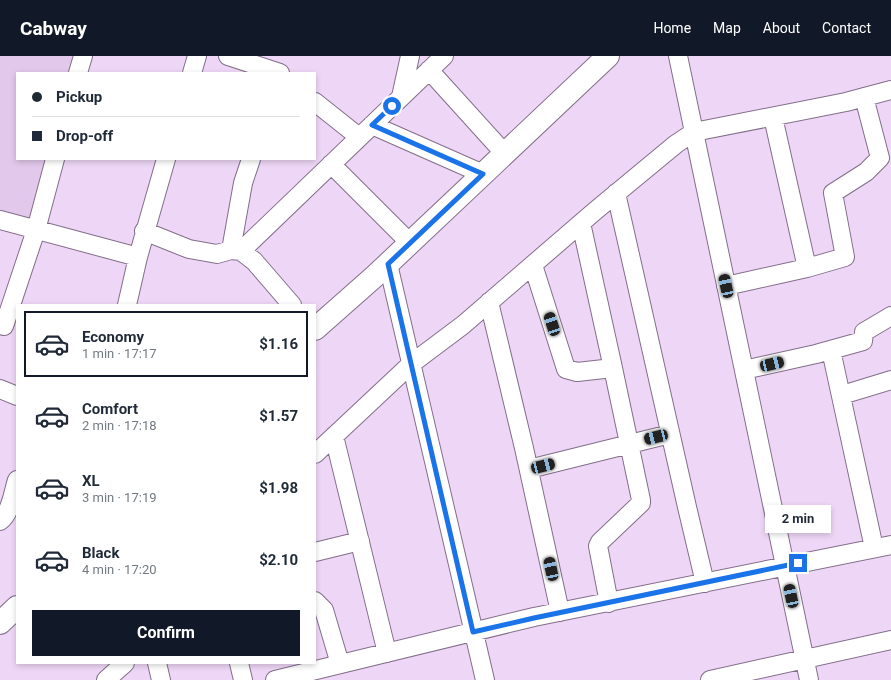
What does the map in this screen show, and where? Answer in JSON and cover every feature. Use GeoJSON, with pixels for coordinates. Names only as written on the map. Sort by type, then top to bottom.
{"type":"FeatureCollection","features":[{"type":"Feature","properties":{"kind":"street"},"geometry":{"type":"LineString","coordinates":[[78,72],[82,56]]}},
{"type":"Feature","properties":{"kind":"street"},"geometry":{"type":"LineString","coordinates":[[192,72],[198,56]]}},
{"type":"Feature","properties":{"kind":"street"},"geometry":{"type":"LineString","coordinates":[[228,56],[275,72]]}},
{"type":"Feature","properties":{"kind":"street"},"geometry":{"type":"LineString","coordinates":[[401,97],[410,56]]}},
{"type":"Feature","properties":{"kind":"street"},"geometry":{"type":"LineString","coordinates":[[144,231],[189,249],[217,254],[236,250],[331,164],[444,56]]}},
{"type":"Feature","properties":{"kind":"street"},"geometry":{"type":"LineString","coordinates":[[316,328],[388,264],[608,56]]}},
{"type":"Feature","properties":{"kind":"street"},"geometry":{"type":"LineString","coordinates":[[678,56],[809,680]]}},
{"type":"Feature","properties":{"kind":"street"},"geometry":{"type":"LineString","coordinates":[[429,70],[505,154]]}},
{"type":"Feature","properties":{"kind":"street"},"geometry":{"type":"LineString","coordinates":[[316,453],[411,364],[463,325],[616,193],[676,144],[694,132],[772,117],[891,90]]}},
{"type":"Feature","properties":{"kind":"street"},"geometry":{"type":"LineString","coordinates":[[726,286],[807,268],[845,257],[833,193],[866,172],[880,158],[864,97]]}},
{"type":"Feature","properties":{"kind":"street"},"geometry":{"type":"LineString","coordinates":[[316,103],[359,137]]}},
{"type":"Feature","properties":{"kind":"street"},"geometry":{"type":"LineString","coordinates":[[772,117],[807,268]]}},
{"type":"Feature","properties":{"kind":"street"},"geometry":{"type":"LineString","coordinates":[[372,125],[483,174]]}},
{"type":"Feature","properties":{"kind":"street"},"geometry":{"type":"LineString","coordinates":[[7,327],[36,230],[55,160]]}},
{"type":"Feature","properties":{"kind":"street"},"geometry":{"type":"LineString","coordinates":[[127,304],[144,231],[166,160]]}},
{"type":"Feature","properties":{"kind":"street"},"geometry":{"type":"LineString","coordinates":[[236,250],[243,183],[251,160]]}},
{"type":"Feature","properties":{"kind":"street"},"geometry":{"type":"LineString","coordinates":[[331,164],[410,243]]}},
{"type":"Feature","properties":{"kind":"street"},"geometry":{"type":"LineString","coordinates":[[616,193],[670,434],[706,583]]}},
{"type":"Feature","properties":{"kind":"street"},"geometry":{"type":"LineString","coordinates":[[0,220],[138,257]]}},
{"type":"Feature","properties":{"kind":"street"},"geometry":{"type":"LineString","coordinates":[[581,223],[641,503],[600,542],[598,546],[609,603]]}},
{"type":"Feature","properties":{"kind":"street"},"geometry":{"type":"LineString","coordinates":[[236,250],[254,261],[291,304]]}},
{"type":"Feature","properties":{"kind":"street"},"geometry":{"type":"LineString","coordinates":[[388,264],[485,680]]}},
{"type":"Feature","properties":{"kind":"street"},"geometry":{"type":"LineString","coordinates":[[533,265],[566,369],[577,372],[613,368]]}},
{"type":"Feature","properties":{"kind":"street"},"geometry":{"type":"LineString","coordinates":[[489,302],[529,469],[560,612]]}},
{"type":"Feature","properties":{"kind":"street"},"geometry":{"type":"LineString","coordinates":[[744,370],[863,341],[864,332],[891,316]]}},
{"type":"Feature","properties":{"kind":"street"},"geometry":{"type":"LineString","coordinates":[[275,680],[560,612],[883,547],[831,350]]}},
{"type":"Feature","properties":{"kind":"street"},"geometry":{"type":"LineString","coordinates":[[842,395],[891,380]]}},
{"type":"Feature","properties":{"kind":"street"},"geometry":{"type":"LineString","coordinates":[[0,389],[16,396]]}},
{"type":"Feature","properties":{"kind":"street"},"geometry":{"type":"LineString","coordinates":[[529,469],[670,434]]}},
{"type":"Feature","properties":{"kind":"street"},"geometry":{"type":"LineString","coordinates":[[334,436],[387,653]]}},
{"type":"Feature","properties":{"kind":"street"},"geometry":{"type":"LineString","coordinates":[[0,521],[5,518],[8,512],[16,484]]}},
{"type":"Feature","properties":{"kind":"street"},"geometry":{"type":"LineString","coordinates":[[316,552],[360,540]]}},
{"type":"Feature","properties":{"kind":"street"},"geometry":{"type":"LineString","coordinates":[[316,602],[324,610],[340,664]]}},
{"type":"Feature","properties":{"kind":"street"},"geometry":{"type":"LineString","coordinates":[[0,623],[16,608]]}},
{"type":"Feature","properties":{"kind":"street"},"geometry":{"type":"LineString","coordinates":[[710,680],[891,640]]}},
{"type":"Feature","properties":{"kind":"street"},"geometry":{"type":"LineString","coordinates":[[106,680],[124,664]]}},
{"type":"Feature","properties":{"kind":"street"},"geometry":{"type":"LineString","coordinates":[[157,664],[161,680]]}},
{"type":"Feature","properties":{"kind":"street"},"geometry":{"type":"LineString","coordinates":[[239,664],[242,680]]}},
{"type":"Feature","properties":{"kind":"shaded area"},"geometry":{"type":"Polygon","coordinates":[[[0,56],[79,56],[75,72],[16,72],[16,160],[52,160],[35,220],[0,210],[0,56]]]}},
{"type":"Feature","properties":{"kind":"route"},"geometry":{"type":"LineString","coordinates":[[392,106],[372,125],[483,174],[388,264],[473,632],[798,563]]}}]}
